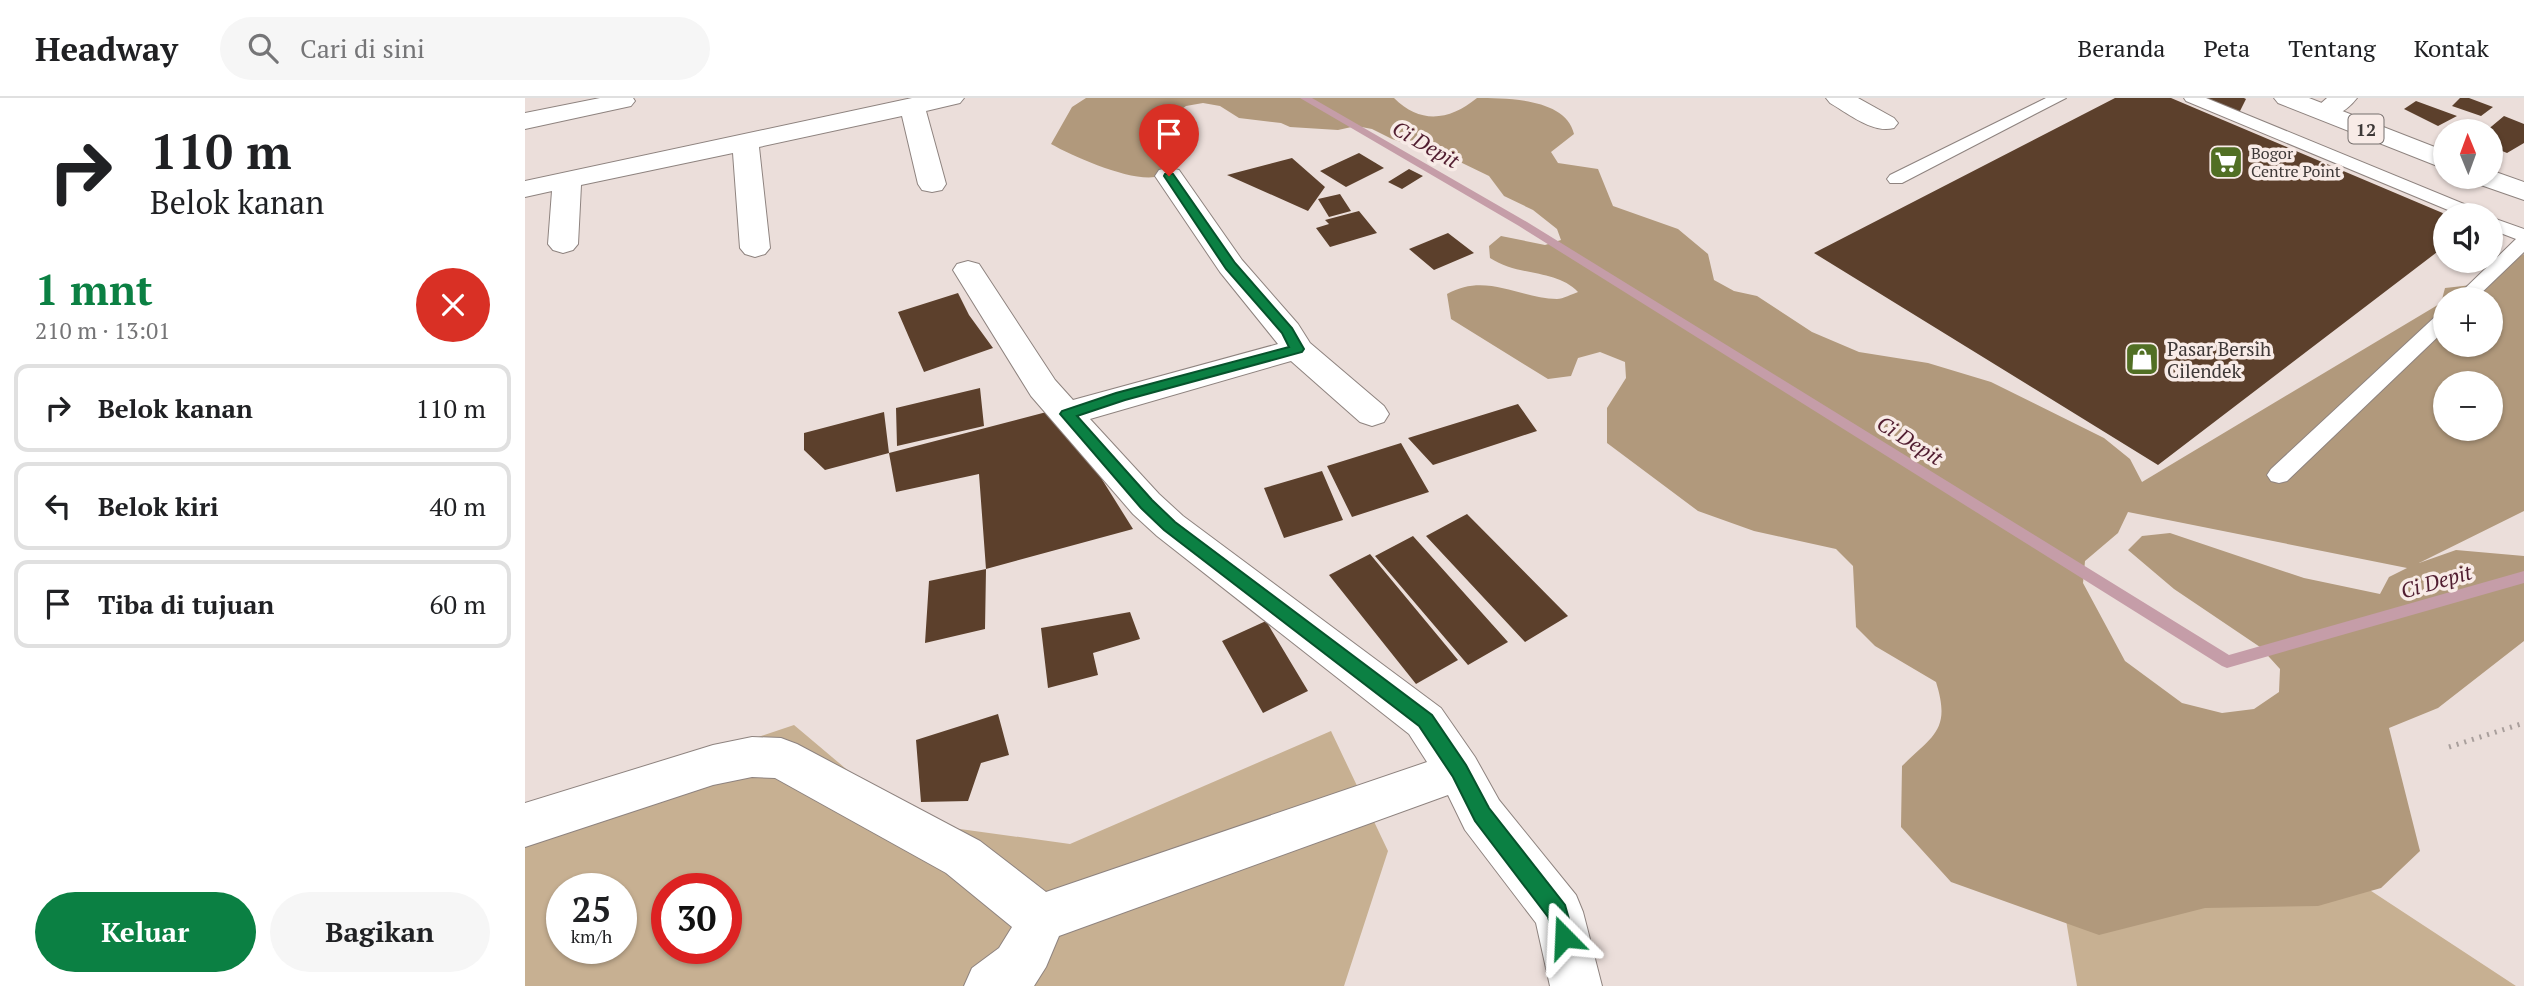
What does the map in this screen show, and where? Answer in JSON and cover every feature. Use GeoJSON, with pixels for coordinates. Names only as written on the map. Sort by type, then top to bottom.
{"type":"FeatureCollection","features":[{"type":"Feature","properties":{"kind":"street"},"geometry":{"type":"LineString","coordinates":[[525,189],[951,98]]}},
{"type":"Feature","properties":{"kind":"street"},"geometry":{"type":"LineString","coordinates":[[1839,98],[1885,123]]}},
{"type":"Feature","properties":{"kind":"street","name":"12"},"geometry":{"type":"LineString","coordinates":[[2287,98],[2334,105],[2433,155]]}},
{"type":"Feature","properties":{"kind":"street"},"geometry":{"type":"LineString","coordinates":[[525,121],[622,101]]}},
{"type":"Feature","properties":{"kind":"street"},"geometry":{"type":"LineString","coordinates":[[912,106],[932,184]]}},
{"type":"Feature","properties":{"kind":"street"},"geometry":{"type":"LineString","coordinates":[[745,142],[755,248]]}},
{"type":"Feature","properties":{"kind":"street"},"geometry":{"type":"LineString","coordinates":[[1169,176],[1231,266],[1287,331],[1297,349],[1372,414]]}},
{"type":"Feature","properties":{"kind":"street"},"geometry":{"type":"LineString","coordinates":[[563,244],[567,180]]}},
{"type":"Feature","properties":{"kind":"street"},"geometry":{"type":"LineString","coordinates":[[2503,184],[2524,192]]}},
{"type":"Feature","properties":{"kind":"street"},"geometry":{"type":"LineString","coordinates":[[968,270],[1043,388],[1146,504],[1170,526],[1425,721],[1459,771],[1482,815],[1557,912],[1576,986]]}},
{"type":"Feature","properties":{"kind":"street"},"geometry":{"type":"LineString","coordinates":[[1067,414],[1297,349]]}},
{"type":"Feature","properties":{"kind":"street"},"geometry":{"type":"LineString","coordinates":[[525,825],[713,765],[752,757],[781,758],[963,857],[1040,918]]}},
{"type":"Feature","properties":{"kind":"street"},"geometry":{"type":"LineString","coordinates":[[1040,918],[1459,771]]}},
{"type":"Feature","properties":{"kind":"street"},"geometry":{"type":"LineString","coordinates":[[991,986],[1005,979],[1026,957],[1040,918]]}},
{"type":"Feature","properties":{"kind":"lane"},"geometry":{"type":"LineString","coordinates":[[1896,179],[2058,98]]}},
{"type":"Feature","properties":{"kind":"lane"},"geometry":{"type":"LineString","coordinates":[[2192,98],[2446,203]]}},
{"type":"Feature","properties":{"kind":"lane"},"geometry":{"type":"LineString","coordinates":[[2503,227],[2524,236]]}},
{"type":"Feature","properties":{"kind":"lane"},"geometry":{"type":"LineString","coordinates":[[2477,287],[2524,242]]}},
{"type":"Feature","properties":{"kind":"lane"},"geometry":{"type":"LineString","coordinates":[[2279,475],[2433,329]]}},
{"type":"Feature","properties":{"kind":"path"},"geometry":{"type":"LineString","coordinates":[[2449,747],[2524,723]]}},
{"type":"Feature","properties":{"kind":"shaded area"},"geometry":{"type":"Polygon","coordinates":[[[1086,98],[1394,98],[1404,107],[1425,116],[1446,115],[1477,98],[1533,102],[1560,113],[1569,122],[1574,134],[1551,152],[1558,163],[1598,169],[1613,206],[1678,229],[1708,254],[1714,280],[1734,291],[1757,296],[1812,332],[1859,352],[1928,363],[1991,382],[2104,438],[2130,459],[2142,482],[2433,308],[2433,357],[2503,357],[2503,287],[2454,287],[2472,285],[2492,273],[2503,273],[2503,267],[2524,254],[2524,511],[2419,563],[2456,550],[2524,556],[2524,641],[2438,708],[2389,728],[2420,851],[2381,888],[2318,906],[2205,908],[2099,935],[1951,882],[1901,827],[1902,766],[1937,730],[1942,711],[1940,698],[1936,682],[1875,646],[1856,627],[1853,566],[1836,549],[1754,531],[1698,511],[1607,443],[1607,408],[1626,378],[1625,362],[1600,352],[1578,358],[1571,376],[1548,379],[1451,319],[1447,294],[1475,285],[1557,299],[1578,292],[1559,280],[1513,268],[1490,258],[1489,246],[1501,236],[1545,245],[1561,240],[1557,229],[1533,210],[1504,196],[1489,176],[1458,161],[1392,139],[1372,129],[1356,126],[1338,130],[1290,127],[1281,123],[1239,118],[1220,106],[1203,103],[1186,106],[1147,134],[1155,140],[1166,140],[1175,149],[1188,150],[1174,167],[1160,176],[1144,177],[1117,172],[1051,144],[1072,107],[1086,98]],[[2128,512],[2118,533],[2085,561],[2083,583],[2125,661],[2182,703],[2222,713],[2254,709],[2279,692],[2280,669],[2260,647],[2174,589],[2128,550],[2142,536],[2170,533],[2304,578],[2380,594],[2389,577],[2407,568],[2128,512]]]}},
{"type":"Feature","properties":{"kind":"shaded area"},"geometry":{"type":"Polygon","coordinates":[[[794,725],[909,822],[1070,844],[1331,731],[1388,851],[1344,986],[525,986],[525,815],[794,725]]]}},
{"type":"Feature","properties":{"kind":"shaded area"},"geometry":{"type":"Polygon","coordinates":[[[2330,864],[2516,986],[2077,986],[2058,872],[2330,864]]]}},
{"type":"Feature","properties":{"kind":"building","name":"Pasar Bersih Cilendek"},"geometry":{"type":"Polygon","coordinates":[[[2115,98],[2171,98],[2433,209],[2433,255],[2158,465],[1814,253],[2115,98]]]}},
{"type":"Feature","properties":{"kind":"building"},"geometry":{"type":"Polygon","coordinates":[[[2200,98],[2244,98],[2246,99],[2238,115],[2200,98]]]}},
{"type":"Feature","properties":{"kind":"building"},"geometry":{"type":"Polygon","coordinates":[[[2460,98],[2469,98],[2493,107],[2481,116],[2452,106],[2460,98]]]}},
{"type":"Feature","properties":{"kind":"building"},"geometry":{"type":"Polygon","coordinates":[[[2416,101],[2457,116],[2451,119],[2433,119],[2433,124],[2404,109],[2416,101]]]}},
{"type":"Feature","properties":{"kind":"building"},"geometry":{"type":"Polygon","coordinates":[[[2504,116],[2524,124],[2524,143],[2507,153],[2503,151],[2503,119],[2500,119],[2504,116]]]}},
{"type":"Feature","properties":{"kind":"building"},"geometry":{"type":"Polygon","coordinates":[[[1359,153],[1384,168],[1346,187],[1320,171],[1359,153]]]}},
{"type":"Feature","properties":{"kind":"building"},"geometry":{"type":"Polygon","coordinates":[[[1292,158],[1325,187],[1308,211],[1227,175],[1292,158]]]}},
{"type":"Feature","properties":{"kind":"building"},"geometry":{"type":"Polygon","coordinates":[[[1409,169],[1423,176],[1402,189],[1388,182],[1409,169]]]}},
{"type":"Feature","properties":{"kind":"building"},"geometry":{"type":"Polygon","coordinates":[[[1340,194],[1351,211],[1329,217],[1318,199],[1340,194]]]}},
{"type":"Feature","properties":{"kind":"building"},"geometry":{"type":"Polygon","coordinates":[[[1359,211],[1377,233],[1330,247],[1316,228],[1329,224],[1325,220],[1359,211]]]}},
{"type":"Feature","properties":{"kind":"building"},"geometry":{"type":"Polygon","coordinates":[[[1448,233],[1474,253],[1434,270],[1409,249],[1448,233]]]}},
{"type":"Feature","properties":{"kind":"building"},"geometry":{"type":"Polygon","coordinates":[[[958,293],[969,315],[993,348],[924,372],[898,312],[958,293]]]}},
{"type":"Feature","properties":{"kind":"building"},"geometry":{"type":"Polygon","coordinates":[[[980,388],[984,426],[897,446],[896,408],[980,388]]]}},
{"type":"Feature","properties":{"kind":"building"},"geometry":{"type":"Polygon","coordinates":[[[1518,404],[1537,431],[1433,465],[1408,438],[1518,404]]]}},
{"type":"Feature","properties":{"kind":"building"},"geometry":{"type":"Polygon","coordinates":[[[1058,409],[1133,529],[986,569],[979,474],[896,492],[889,453],[1058,409]]]}},
{"type":"Feature","properties":{"kind":"building"},"geometry":{"type":"Polygon","coordinates":[[[884,412],[889,453],[825,470],[804,450],[804,433],[884,412]]]}},
{"type":"Feature","properties":{"kind":"building"},"geometry":{"type":"Polygon","coordinates":[[[1401,443],[1429,492],[1352,517],[1327,466],[1401,443]]]}},
{"type":"Feature","properties":{"kind":"building"},"geometry":{"type":"Polygon","coordinates":[[[1322,471],[1343,520],[1284,538],[1264,488],[1322,471]]]}},
{"type":"Feature","properties":{"kind":"building"},"geometry":{"type":"Polygon","coordinates":[[[1467,514],[1568,616],[1525,642],[1426,536],[1467,514]]]}},
{"type":"Feature","properties":{"kind":"building"},"geometry":{"type":"Polygon","coordinates":[[[1413,536],[1508,642],[1468,665],[1375,556],[1413,536]]]}},
{"type":"Feature","properties":{"kind":"building"},"geometry":{"type":"Polygon","coordinates":[[[1370,554],[1458,660],[1416,684],[1329,575],[1370,554]]]}},
{"type":"Feature","properties":{"kind":"building"},"geometry":{"type":"Polygon","coordinates":[[[986,569],[985,629],[925,643],[929,581],[986,569]]]}},
{"type":"Feature","properties":{"kind":"building"},"geometry":{"type":"Polygon","coordinates":[[[1130,612],[1140,639],[1093,653],[1098,675],[1048,688],[1041,628],[1130,612]]]}},
{"type":"Feature","properties":{"kind":"building"},"geometry":{"type":"Polygon","coordinates":[[[1266,621],[1308,691],[1263,713],[1222,641],[1266,621]]]}},
{"type":"Feature","properties":{"kind":"building"},"geometry":{"type":"Polygon","coordinates":[[[998,714],[1009,755],[981,763],[968,801],[921,802],[916,740],[998,714]]]}},
{"type":"Feature","properties":{"kind":"waterway","name":"Ci Depit"},"geometry":{"type":"LineString","coordinates":[[1305,98],[1523,224],[2227,662],[2524,577]]}},
{"type":"Feature","properties":{"kind":"place","name":"Bogor Centre Point"},"geometry":{"type":"Point","coordinates":[2226,162]}},
{"type":"Feature","properties":{"kind":"place","name":"Pasar Bersih Cilendek"},"geometry":{"type":"Point","coordinates":[2142,359]}},
{"type":"Feature","properties":{"kind":"route"},"geometry":{"type":"LineString","coordinates":[[1169,176],[1231,266],[1287,331],[1297,349],[1067,414],[1146,504],[1170,526],[1425,721],[1459,771],[1482,815],[1557,912],[1564,937]]}}]}
